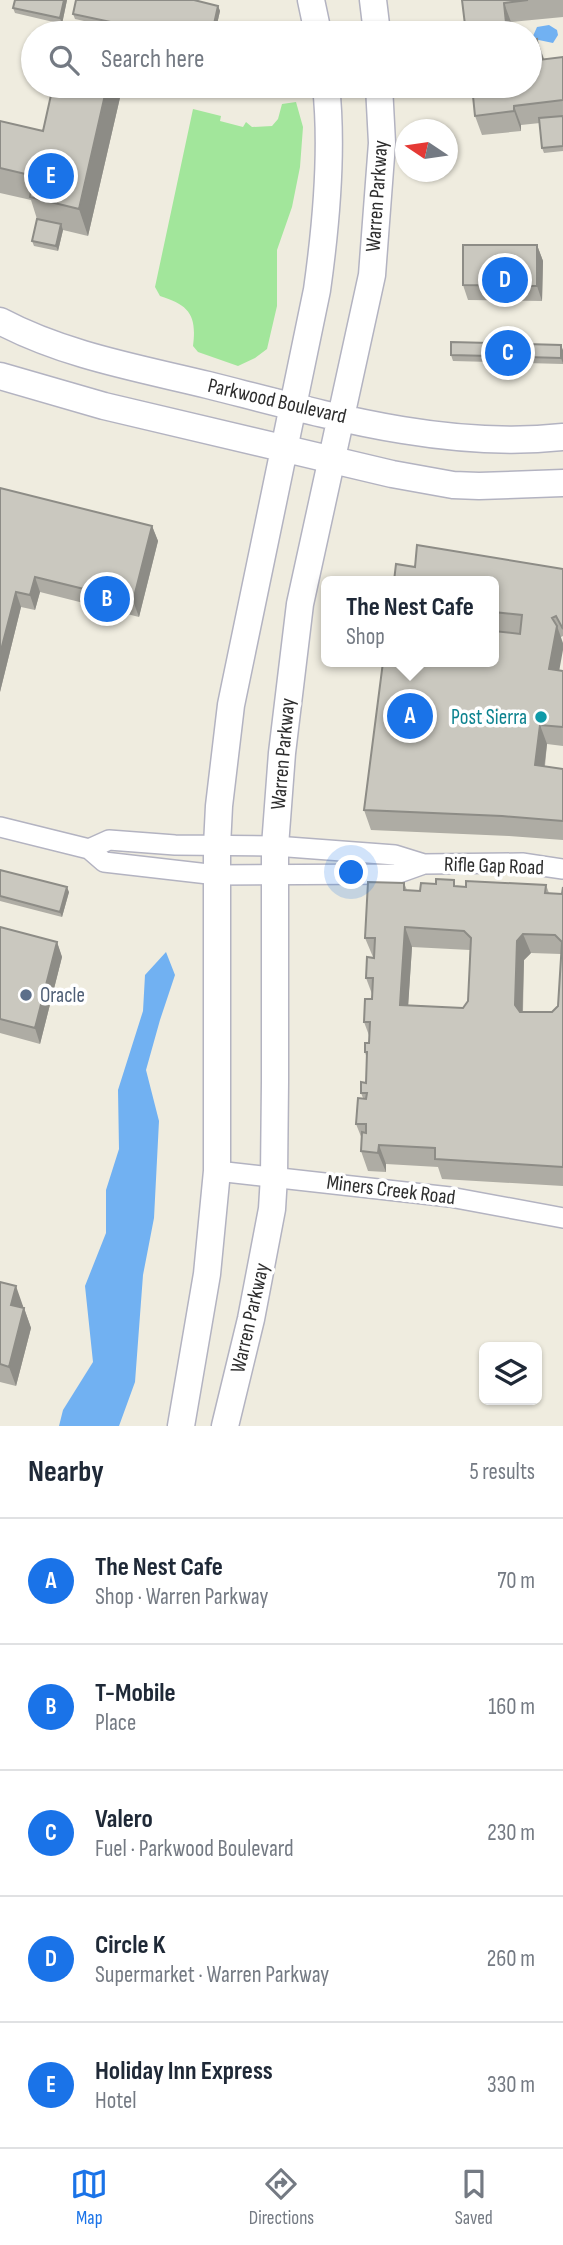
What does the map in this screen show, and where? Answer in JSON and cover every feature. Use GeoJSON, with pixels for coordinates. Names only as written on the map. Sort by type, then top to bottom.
{"type":"FeatureCollection","features":[{"type":"Feature","properties":{"kind":"main road"},"geometry":{"type":"LineString","coordinates":[[311,0],[315,21]]}},
{"type":"Feature","properties":{"kind":"main road"},"geometry":{"type":"LineString","coordinates":[[373,0],[376,21]]}},
{"type":"Feature","properties":{"kind":"main road"},"geometry":{"type":"LineString","coordinates":[[181,1426],[207,1274],[218,1171],[219,806],[231,705],[309,335],[324,244],[327,98]]}},
{"type":"Feature","properties":{"kind":"main road","name":"Warren Parkway"},"geometry":{"type":"LineString","coordinates":[[225,1426],[266,1247],[274,1176],[275,846],[282,753],[300,604],[372,275],[382,143],[380,98]]}},
{"type":"Feature","properties":{"kind":"main road","name":"Parkwood Boulevard"},"geometry":{"type":"LineString","coordinates":[[0,321],[61,347],[145,371],[342,417],[450,438],[533,440],[563,437]]}},
{"type":"Feature","properties":{"kind":"main road"},"geometry":{"type":"LineString","coordinates":[[0,376],[104,407],[393,474],[453,485],[563,483]]}},
{"type":"Feature","properties":{"kind":"street","name":"Rifle Gap Road"},"geometry":{"type":"LineString","coordinates":[[0,827],[89,849],[104,862],[217,875],[396,874],[424,864]]}},
{"type":"Feature","properties":{"kind":"street","name":"Rifle Gap Road"},"geometry":{"type":"LineString","coordinates":[[89,849],[109,840],[175,845],[275,846],[395,855],[424,864],[522,863],[563,869]]}},
{"type":"Feature","properties":{"kind":"street","name":"Miners Creek Road"},"geometry":{"type":"LineString","coordinates":[[218,1171],[450,1197],[563,1218]]}},
{"type":"Feature","properties":{"kind":"green space"},"geometry":{"type":"Polygon","coordinates":[[[296,102],[303,127],[300,167],[292,207],[277,250],[277,306],[267,349],[238,366],[198,352],[193,346],[194,326],[189,313],[178,303],[160,296],[155,287],[193,109],[221,116],[220,121],[243,127],[246,122],[252,127],[272,126],[278,119],[282,104],[296,102]]]}},
{"type":"Feature","properties":{"kind":"water"},"geometry":{"type":"Polygon","coordinates":[[[549,25],[557,30],[558,35],[553,43],[542,41],[542,26],[549,25]]]}},
{"type":"Feature","properties":{"kind":"water"},"geometry":{"type":"Polygon","coordinates":[[[166,952],[175,975],[146,1070],[159,1121],[154,1218],[143,1275],[135,1382],[119,1426],[59,1426],[63,1410],[93,1362],[85,1286],[106,1233],[106,1190],[119,1149],[118,1090],[143,1011],[145,975],[166,952]]]}},
{"type":"Feature","properties":{"kind":"building"},"geometry":{"type":"Polygon","coordinates":[[[15,0],[64,0],[60,18],[13,8],[15,0]]]}},
{"type":"Feature","properties":{"kind":"building"},"geometry":{"type":"Polygon","coordinates":[[[76,0],[194,0],[218,6],[215,21],[106,21],[73,14],[76,0]]]}},
{"type":"Feature","properties":{"kind":"building"},"geometry":{"type":"Polygon","coordinates":[[[462,0],[528,0],[504,3],[506,21],[465,21],[462,0]]]}},
{"type":"Feature","properties":{"kind":"building"},"geometry":{"type":"Polygon","coordinates":[[[563,57],[563,100],[514,106],[514,111],[475,116],[473,98],[542,98],[542,60],[563,57]]]}},
{"type":"Feature","properties":{"kind":"building"},"geometry":{"type":"Polygon","coordinates":[[[50,98],[104,98],[79,209],[30,197],[34,176],[0,168],[0,121],[43,131],[50,98]]]}},
{"type":"Feature","properties":{"kind":"building"},"geometry":{"type":"Polygon","coordinates":[[[563,116],[563,146],[542,148],[539,118],[563,116]]]}},
{"type":"Feature","properties":{"kind":"building"},"geometry":{"type":"Polygon","coordinates":[[[37,219],[61,224],[56,246],[32,241],[37,219]]]}},
{"type":"Feature","properties":{"kind":"building"},"geometry":{"type":"Polygon","coordinates":[[[463,245],[537,245],[537,286],[463,285],[463,245]]]}},
{"type":"Feature","properties":{"kind":"building"},"geometry":{"type":"Polygon","coordinates":[[[451,342],[561,345],[561,358],[451,355],[451,342]]]}},
{"type":"Feature","properties":{"kind":"building"},"geometry":{"type":"Polygon","coordinates":[[[0,488],[152,526],[133,601],[35,577],[30,595],[16,592],[0,654],[0,488]]]}},
{"type":"Feature","properties":{"kind":"building"},"geometry":{"type":"Polygon","coordinates":[[[417,545],[563,569],[563,629],[556,616],[552,618],[557,626],[549,669],[563,671],[563,727],[540,725],[535,765],[563,769],[563,821],[364,810],[382,667],[499,667],[499,632],[520,634],[522,615],[499,613],[499,576],[395,576],[396,564],[415,567],[417,545]]]}},
{"type":"Feature","properties":{"kind":"building"},"geometry":{"type":"Polygon","coordinates":[[[0,870],[67,887],[60,912],[0,896],[0,870]]]}},
{"type":"Feature","properties":{"kind":"building"},"geometry":{"type":"Polygon","coordinates":[[[436,879],[454,880],[454,886],[466,887],[466,881],[546,885],[545,893],[562,894],[563,887],[563,1167],[435,1159],[435,1148],[379,1145],[378,1153],[361,1151],[362,1132],[366,1133],[366,1124],[356,1124],[358,1098],[366,1099],[367,1093],[361,1093],[361,1082],[366,1083],[365,1043],[369,1043],[370,1022],[364,1022],[365,999],[372,999],[373,978],[366,978],[367,957],[374,958],[375,938],[365,938],[368,882],[404,883],[404,890],[420,891],[421,883],[436,884],[436,879]],[[405,927],[400,1005],[463,1008],[468,1001],[471,938],[464,931],[405,927]],[[523,934],[517,941],[515,1005],[520,1012],[552,1012],[558,1006],[562,942],[555,935],[523,934]]]}},
{"type":"Feature","properties":{"kind":"building","name":"Oracle"},"geometry":{"type":"Polygon","coordinates":[[[0,927],[57,942],[35,1028],[0,1019],[0,927]]]}},
{"type":"Feature","properties":{"kind":"building"},"geometry":{"type":"Polygon","coordinates":[[[0,1282],[16,1286],[11,1305],[24,1308],[9,1367],[0,1364],[0,1282]]]}},
{"type":"Feature","properties":{"kind":"place","name":"Holiday Inn Express"},"geometry":{"type":"Point","coordinates":[51,176]}},
{"type":"Feature","properties":{"kind":"place","name":"Circle K"},"geometry":{"type":"Point","coordinates":[505,280]}},
{"type":"Feature","properties":{"kind":"place","name":"Valero"},"geometry":{"type":"Point","coordinates":[508,353]}},
{"type":"Feature","properties":{"kind":"place","name":"T-Mobile"},"geometry":{"type":"Point","coordinates":[107,599]}},
{"type":"Feature","properties":{"kind":"place","name":"The Nest Cafe"},"geometry":{"type":"Point","coordinates":[410,716]}},
{"type":"Feature","properties":{"kind":"place","name":"Post Sierra"},"geometry":{"type":"Point","coordinates":[541,717]}},
{"type":"Feature","properties":{"kind":"place","name":"Oracle"},"geometry":{"type":"Point","coordinates":[26,995]}}]}
